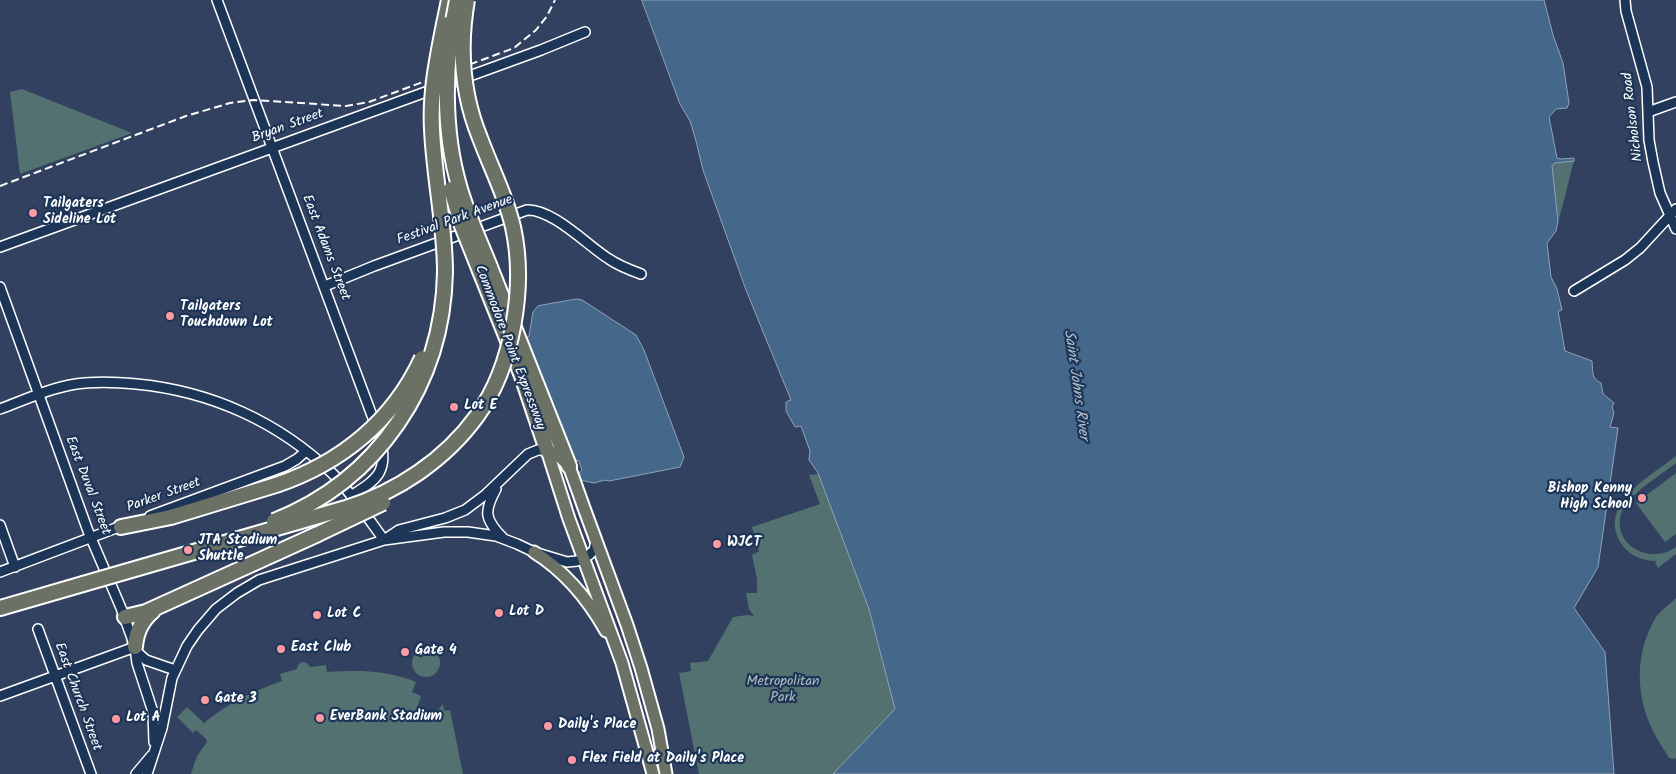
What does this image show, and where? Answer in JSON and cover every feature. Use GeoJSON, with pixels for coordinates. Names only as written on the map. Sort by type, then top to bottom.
{"type":"FeatureCollection","features":[{"type":"Feature","properties":{"kind":"highway"},"geometry":{"type":"LineString","coordinates":[[0,608],[271,522],[296,511],[320,498],[351,475],[392,432],[422,381],[431,358],[440,324],[445,273],[433,145],[432,111],[434,77],[449,0]]}},
{"type":"Feature","properties":{"kind":"highway","name":"Commodore Point Expressway"},"geometry":{"type":"LineString","coordinates":[[457,0],[448,68],[450,138],[456,173],[485,269],[547,450]]}},
{"type":"Feature","properties":{"kind":"highway"},"geometry":{"type":"LineString","coordinates":[[124,617],[141,614],[160,606],[389,501],[419,483],[442,464],[456,448],[478,414],[497,377],[510,339],[516,306],[518,276],[515,241],[509,213],[478,132],[467,94],[463,43],[468,0]]}},
{"type":"Feature","properties":{"kind":"highway","name":"Commodore Point Expressway"},"geometry":{"type":"LineString","coordinates":[[444,24],[439,82],[440,114],[444,152],[458,213],[485,269],[569,466]]}},
{"type":"Feature","properties":{"kind":"highway"},"geometry":{"type":"LineString","coordinates":[[121,527],[178,515],[276,485],[308,472],[343,453],[370,431],[390,409],[413,377],[428,344],[439,308],[445,273]]}},
{"type":"Feature","properties":{"kind":"highway"},"geometry":{"type":"LineString","coordinates":[[0,601],[82,581],[346,508],[376,497],[403,483],[429,464],[460,436],[478,414]]}},
{"type":"Feature","properties":{"kind":"highway"},"geometry":{"type":"LineString","coordinates":[[135,647],[141,624],[151,612],[160,606]]}},
{"type":"Feature","properties":{"kind":"main road"},"geometry":{"type":"LineString","coordinates":[[547,450],[559,456],[569,466]]}},
{"type":"Feature","properties":{"kind":"main road","name":"Commodore Point Expressway"},"geometry":{"type":"LineString","coordinates":[[547,450],[565,510],[622,663]]}},
{"type":"Feature","properties":{"kind":"main road","name":"Commodore Point Expressway"},"geometry":{"type":"LineString","coordinates":[[569,466],[627,625],[653,711],[666,774]]}},
{"type":"Feature","properties":{"kind":"main road"},"geometry":{"type":"LineString","coordinates":[[534,552],[567,578],[599,618],[622,663],[653,774]]}},
{"type":"Feature","properties":{"kind":"street","name":"East Adams Street"},"geometry":{"type":"LineString","coordinates":[[217,0],[377,428],[384,456],[382,470],[377,478],[352,496]]}},
{"type":"Feature","properties":{"kind":"street","name":"Nicholson Road"},"geometry":{"type":"LineString","coordinates":[[1625,0],[1626,11],[1644,72],[1648,97],[1649,140],[1653,162],[1660,193],[1673,213],[1676,229]]}},
{"type":"Feature","properties":{"kind":"street","name":"Bryan Street"},"geometry":{"type":"LineString","coordinates":[[0,247],[549,47],[584,32]]}},
{"type":"Feature","properties":{"kind":"street"},"geometry":{"type":"LineString","coordinates":[[1648,112],[1676,102]]}},
{"type":"Feature","properties":{"kind":"street","name":"Festival Park Avenue"},"geometry":{"type":"LineString","coordinates":[[325,286],[527,210],[540,212],[579,235],[609,260],[641,274]]}},
{"type":"Feature","properties":{"kind":"street"},"geometry":{"type":"LineString","coordinates":[[1574,290],[1625,260],[1645,243],[1673,213]]}},
{"type":"Feature","properties":{"kind":"street","name":"East Duval Street"},"geometry":{"type":"LineString","coordinates":[[0,287],[91,538],[135,647],[140,656],[146,660],[175,670]]}},
{"type":"Feature","properties":{"kind":"street"},"geometry":{"type":"LineString","coordinates":[[0,409],[75,384],[100,382],[150,385],[191,393],[251,415],[280,432],[306,451],[333,475],[352,496],[384,540]]}},
{"type":"Feature","properties":{"kind":"street"},"geometry":{"type":"LineString","coordinates":[[384,540],[400,530],[459,513],[480,499],[531,452],[547,450]]}},
{"type":"Feature","properties":{"kind":"street","name":"Parker Street"},"geometry":{"type":"LineString","coordinates":[[0,572],[285,466],[298,459],[306,451]]}},
{"type":"Feature","properties":{"kind":"street"},"geometry":{"type":"LineString","coordinates":[[500,482],[489,502],[487,514],[491,525],[504,539]]}},
{"type":"Feature","properties":{"kind":"street"},"geometry":{"type":"LineString","coordinates":[[0,525],[15,567]]}},
{"type":"Feature","properties":{"kind":"street"},"geometry":{"type":"LineString","coordinates":[[147,774],[162,728],[175,670],[187,646],[198,630],[216,609],[237,592],[266,577],[384,540],[456,531],[476,533],[504,539],[534,552],[567,562],[584,558],[593,552],[596,541]]}},
{"type":"Feature","properties":{"kind":"street","name":"East Church Street"},"geometry":{"type":"LineString","coordinates":[[38,629],[91,774]]}},
{"type":"Feature","properties":{"kind":"street"},"geometry":{"type":"LineString","coordinates":[[0,696],[135,647],[137,663],[154,720],[154,753],[136,774]]}},
{"type":"Feature","properties":{"kind":"green space"},"geometry":{"type":"Polygon","coordinates":[[[22,89],[132,133],[20,174],[10,92],[22,89]]]}},
{"type":"Feature","properties":{"kind":"green space"},"geometry":{"type":"Polygon","coordinates":[[[1574,161],[1558,221],[1552,166],[1555,163],[1574,161]]]}},
{"type":"Feature","properties":{"kind":"green space"},"geometry":{"type":"Polygon","coordinates":[[[1676,456],[1676,463],[1632,497],[1623,509],[1620,521],[1621,532],[1633,548],[1654,554],[1676,547],[1676,554],[1658,568],[1655,563],[1657,561],[1637,557],[1624,548],[1615,529],[1616,516],[1621,504],[1630,492],[1676,456]]]}},
{"type":"Feature","properties":{"kind":"green space"},"geometry":{"type":"Polygon","coordinates":[[[1676,473],[1676,534],[1665,542],[1636,503],[1676,473]]]}},
{"type":"Feature","properties":{"kind":"green space","name":"Metropolitan Park"},"geometry":{"type":"Polygon","coordinates":[[[819,474],[869,609],[895,709],[833,774],[699,774],[679,673],[691,671],[690,663],[708,661],[733,617],[754,616],[749,609],[746,593],[757,593],[757,579],[752,555],[759,551],[752,527],[820,504],[809,475],[819,474]]]}},
{"type":"Feature","properties":{"kind":"green space"},"geometry":{"type":"Polygon","coordinates":[[[1676,598],[1676,758],[1674,759],[1669,758],[1647,717],[1643,702],[1640,673],[1644,644],[1649,630],[1658,614],[1676,598]]]}},
{"type":"Feature","properties":{"kind":"green space"},"geometry":{"type":"Polygon","coordinates":[[[426,649],[436,653],[440,663],[436,673],[426,677],[416,673],[412,663],[416,653],[426,649]]]}},
{"type":"Feature","properties":{"kind":"green space","name":"EverBank Stadium"},"geometry":{"type":"Polygon","coordinates":[[[302,662],[307,663],[310,667],[326,665],[327,672],[383,673],[416,682],[412,692],[421,696],[417,708],[431,719],[443,704],[444,711],[450,710],[463,774],[191,774],[197,756],[207,742],[196,730],[193,733],[177,717],[187,707],[203,724],[221,710],[240,699],[282,681],[280,674],[297,669],[298,665],[302,662]]]}},
{"type":"Feature","properties":{"kind":"water","name":"Saint Johns River"},"geometry":{"type":"Polygon","coordinates":[[[642,0],[1544,0],[1563,63],[1569,103],[1567,108],[1556,109],[1549,117],[1557,158],[1574,158],[1574,161],[1555,163],[1552,166],[1558,221],[1556,231],[1547,243],[1551,277],[1557,289],[1562,310],[1558,311],[1565,351],[1592,361],[1594,377],[1601,383],[1603,394],[1614,403],[1612,407],[1614,413],[1610,427],[1618,428],[1598,567],[1574,608],[1605,652],[1614,774],[833,774],[895,709],[869,609],[818,473],[809,460],[810,451],[801,426],[795,427],[786,411],[786,402],[791,400],[746,290],[703,170],[690,121],[680,104],[642,0]]]}},
{"type":"Feature","properties":{"kind":"water"},"geometry":{"type":"Polygon","coordinates":[[[577,299],[582,300],[636,335],[644,350],[684,457],[680,467],[594,483],[580,480],[578,475],[582,470],[579,461],[573,459],[525,339],[529,336],[533,312],[538,306],[577,299]]]}},
{"type":"Feature","properties":{"kind":"railway"},"geometry":{"type":"LineString","coordinates":[[0,186],[186,116],[230,103],[254,100],[346,106],[369,102],[514,48],[536,30],[547,16],[555,0]]}},
{"type":"Feature","properties":{"kind":"place","name":"Tailgaters Sideline Lot"},"geometry":{"type":"Point","coordinates":[33,213]}},
{"type":"Feature","properties":{"kind":"place","name":"Tailgaters Touchdown Lot"},"geometry":{"type":"Point","coordinates":[170,316]}},
{"type":"Feature","properties":{"kind":"place","name":"Lot E"},"geometry":{"type":"Point","coordinates":[454,407]}},
{"type":"Feature","properties":{"kind":"place","name":"Bishop Kenny High School"},"geometry":{"type":"Point","coordinates":[1642,498]}},
{"type":"Feature","properties":{"kind":"place","name":"WJCT"},"geometry":{"type":"Point","coordinates":[717,544]}},
{"type":"Feature","properties":{"kind":"place","name":"JTA Stadium Shuttle"},"geometry":{"type":"Point","coordinates":[188,550]}},
{"type":"Feature","properties":{"kind":"place","name":"Lot D"},"geometry":{"type":"Point","coordinates":[499,613]}},
{"type":"Feature","properties":{"kind":"place","name":"Lot C"},"geometry":{"type":"Point","coordinates":[317,615]}},
{"type":"Feature","properties":{"kind":"place","name":"East Club"},"geometry":{"type":"Point","coordinates":[281,649]}},
{"type":"Feature","properties":{"kind":"place","name":"Gate 4"},"geometry":{"type":"Point","coordinates":[405,652]}},
{"type":"Feature","properties":{"kind":"place","name":"Gate 3"},"geometry":{"type":"Point","coordinates":[205,700]}},
{"type":"Feature","properties":{"kind":"place","name":"EverBank Stadium"},"geometry":{"type":"Point","coordinates":[320,718]}},
{"type":"Feature","properties":{"kind":"place","name":"Lot A"},"geometry":{"type":"Point","coordinates":[116,719]}},
{"type":"Feature","properties":{"kind":"place","name":"Daily's Place"},"geometry":{"type":"Point","coordinates":[548,726]}},
{"type":"Feature","properties":{"kind":"place","name":"Flex Field at Daily's Place"},"geometry":{"type":"Point","coordinates":[572,760]}}]}
